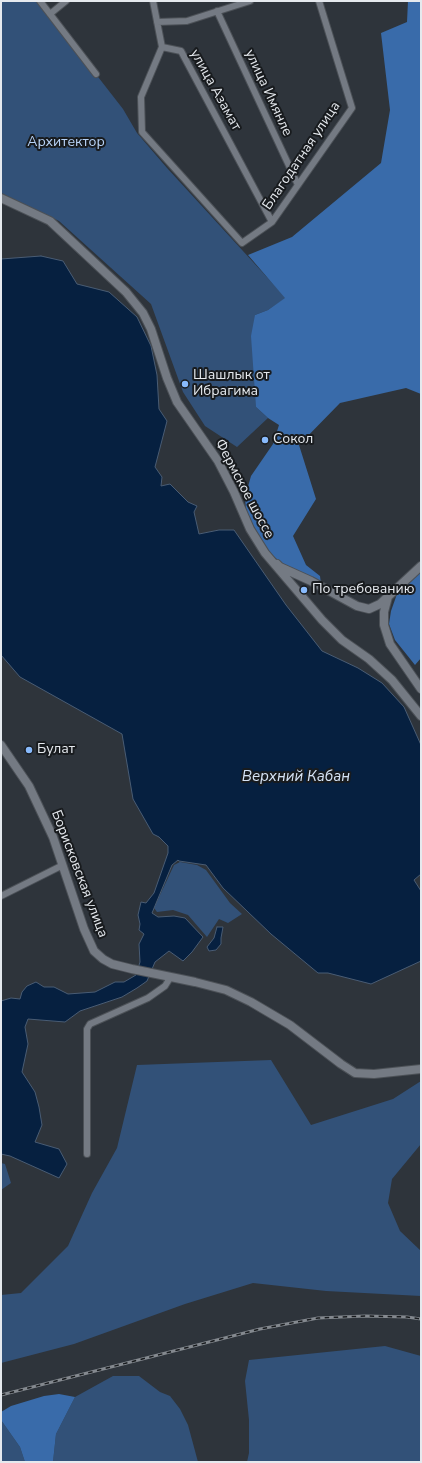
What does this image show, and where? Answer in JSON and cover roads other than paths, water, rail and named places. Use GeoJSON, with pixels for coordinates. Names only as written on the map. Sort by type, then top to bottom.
{"type":"FeatureCollection","features":[{"type":"Feature","properties":{"kind":"street"},"geometry":{"type":"LineString","coordinates":[[40,1],[96,74]]}},
{"type":"Feature","properties":{"kind":"street"},"geometry":{"type":"LineString","coordinates":[[50,14],[66,1]]}},
{"type":"Feature","properties":{"kind":"street"},"geometry":{"type":"LineString","coordinates":[[153,1],[162,47]]}},
{"type":"Feature","properties":{"kind":"street"},"geometry":{"type":"LineString","coordinates":[[157,22],[187,21],[250,1]]}},
{"type":"Feature","properties":{"kind":"street","name":"Благодатная улица"},"geometry":{"type":"LineString","coordinates":[[162,47],[141,97],[142,132],[242,243],[272,222],[352,108],[319,1]]}},
{"type":"Feature","properties":{"kind":"street","name":"улица Имянле"},"geometry":{"type":"LineString","coordinates":[[217,11],[298,185]]}},
{"type":"Feature","properties":{"kind":"street","name":"улица Азамат"},"geometry":{"type":"LineString","coordinates":[[162,47],[181,51],[272,222]]}},
{"type":"Feature","properties":{"kind":"street","name":"Фермское шоссе"},"geometry":{"type":"LineString","coordinates":[[1,198],[50,221],[126,292],[143,313],[151,329],[167,378],[177,402],[218,461],[250,529],[265,553],[322,620],[342,640],[369,659],[392,680],[421,716]]}},
{"type":"Feature","properties":{"kind":"street"},"geometry":{"type":"LineString","coordinates":[[265,553],[280,567],[311,581],[357,606],[369,610],[380,604],[421,566]]}},
{"type":"Feature","properties":{"kind":"street"},"geometry":{"type":"LineString","coordinates":[[389,595],[384,612],[384,625],[390,644],[421,689]]}},
{"type":"Feature","properties":{"kind":"street","name":"Борисковская улица"},"geometry":{"type":"LineString","coordinates":[[3,751],[29,786],[53,837],[84,929],[94,951],[103,959],[112,964],[170,978]]}},
{"type":"Feature","properties":{"kind":"street"},"geometry":{"type":"LineString","coordinates":[[1,896],[63,865]]}},
{"type":"Feature","properties":{"kind":"street"},"geometry":{"type":"LineString","coordinates":[[87,1154],[87,1029],[90,1024],[148,998],[165,986],[170,978],[195,982],[226,990],[251,1002],[290,1025],[355,1073],[374,1074],[421,1069]]}},
{"type":"Feature","properties":{"kind":"water","name":"Верхний Кабан"},"geometry":{"type":"Polygon","coordinates":[[[41,256],[63,261],[77,284],[109,292],[137,317],[151,346],[157,375],[159,409],[167,421],[155,467],[162,477],[161,486],[170,484],[188,502],[197,506],[194,512],[199,534],[219,530],[234,530],[286,605],[322,651],[358,668],[382,683],[404,707],[421,745],[421,874],[414,880],[421,891],[421,961],[371,984],[328,973],[318,973],[271,934],[223,888],[206,865],[178,860],[172,865],[152,913],[158,917],[174,916],[185,918],[203,937],[192,952],[183,961],[169,951],[155,962],[147,981],[122,997],[80,1011],[65,1022],[28,1019],[25,1027],[28,1044],[22,1072],[35,1092],[42,1125],[35,1142],[59,1149],[67,1164],[59,1178],[10,1156],[1,1154],[1,1001],[11,998],[20,999],[22,992],[27,986],[36,982],[44,987],[54,987],[68,994],[95,992],[115,982],[124,982],[136,975],[140,962],[139,944],[144,934],[139,930],[140,924],[138,915],[141,902],[146,903],[154,893],[168,853],[168,846],[159,837],[153,834],[133,799],[122,734],[20,677],[1,655],[1,259],[41,256]]]}},
{"type":"Feature","properties":{"kind":"water"},"geometry":{"type":"Polygon","coordinates":[[[217,927],[223,927],[221,944],[216,950],[209,951],[207,947],[214,938],[217,927]]]}},
{"type":"Feature","properties":{"kind":"railway"},"geometry":{"type":"LineString","coordinates":[[1,1395],[260,1329],[318,1318],[365,1316],[407,1317],[421,1319]]}},
{"type":"Feature","properties":{"kind":"place","name":"Шашлык от Ибрагима"},"geometry":{"type":"Point","coordinates":[185,384]}},
{"type":"Feature","properties":{"kind":"place","name":"Сокол"},"geometry":{"type":"Point","coordinates":[265,440]}},
{"type":"Feature","properties":{"kind":"place","name":"По требованию"},"geometry":{"type":"Point","coordinates":[304,590]}},
{"type":"Feature","properties":{"kind":"place","name":"Булат"},"geometry":{"type":"Point","coordinates":[29,750]}},
{"type":"Feature","properties":{"kind":"park label","name":"Архитектор"},"geometry":{"type":"Point","coordinates":[66,143]}}]}
